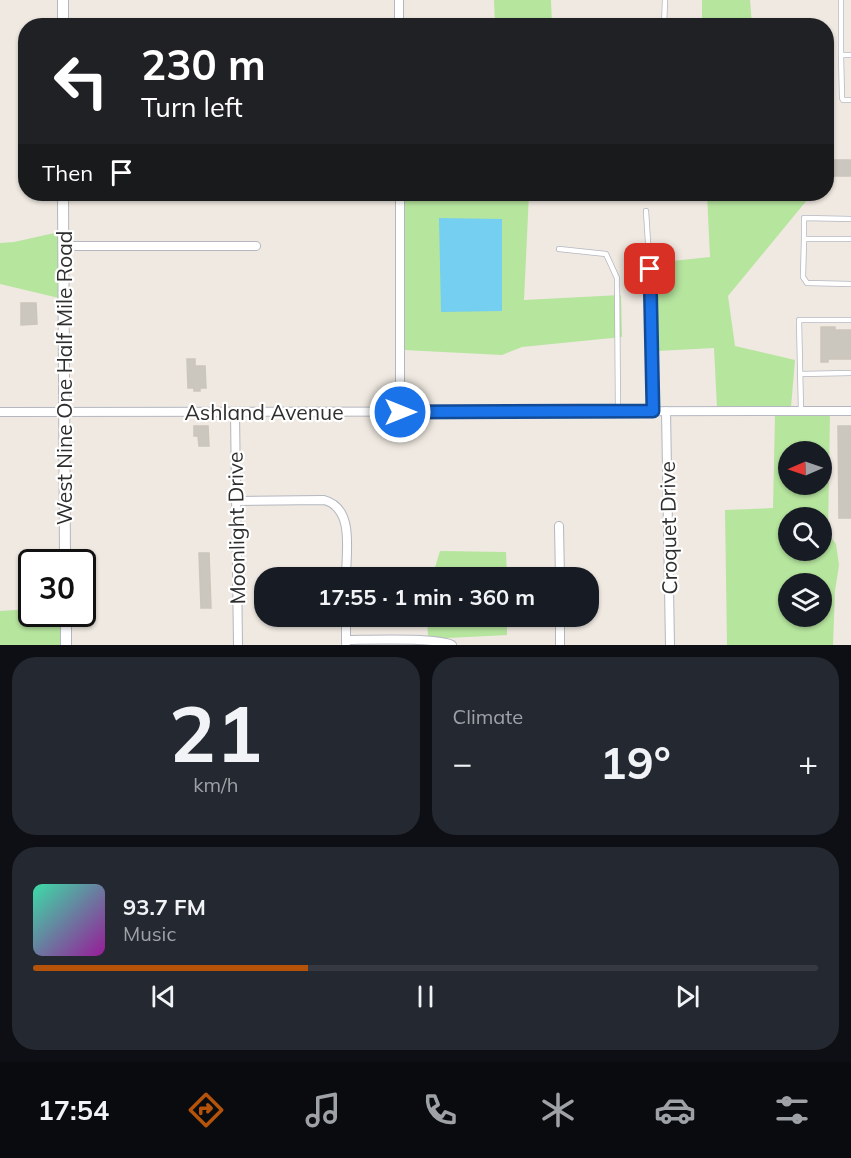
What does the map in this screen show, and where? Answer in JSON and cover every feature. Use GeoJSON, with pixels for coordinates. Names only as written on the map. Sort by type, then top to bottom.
{"type":"FeatureCollection","features":[{"type":"Feature","properties":{"kind":"street"},"geometry":{"type":"LineString","coordinates":[[63,0],[63,18]]}},
{"type":"Feature","properties":{"kind":"street"},"geometry":{"type":"LineString","coordinates":[[399,0],[399,18]]}},
{"type":"Feature","properties":{"kind":"street","name":"West Nine One Half Mile Road"},"geometry":{"type":"LineString","coordinates":[[63,201],[65,549]]}},
{"type":"Feature","properties":{"kind":"street"},"geometry":{"type":"LineString","coordinates":[[400,201],[400,412]]}},
{"type":"Feature","properties":{"kind":"street"},"geometry":{"type":"LineString","coordinates":[[63,246],[256,246]]}},
{"type":"Feature","properties":{"kind":"street","name":"Croquet Drive"},"geometry":{"type":"LineString","coordinates":[[666,411],[670,645]]}},
{"type":"Feature","properties":{"kind":"street","name":"Ashland Avenue"},"geometry":{"type":"LineString","coordinates":[[0,412],[851,411]]}},
{"type":"Feature","properties":{"kind":"street","name":"Moonlight Drive"},"geometry":{"type":"LineString","coordinates":[[235,412],[238,645]]}},
{"type":"Feature","properties":{"kind":"street"},"geometry":{"type":"LineString","coordinates":[[236,501],[324,500],[338,506],[346,522],[346,567]]}},
{"type":"Feature","properties":{"kind":"street"},"geometry":{"type":"LineString","coordinates":[[559,526],[560,567]]}},
{"type":"Feature","properties":{"kind":"street"},"geometry":{"type":"LineString","coordinates":[[66,627],[66,645]]}},
{"type":"Feature","properties":{"kind":"street"},"geometry":{"type":"LineString","coordinates":[[346,627],[346,643],[416,640],[446,642],[452,645]]}},
{"type":"Feature","properties":{"kind":"street"},"geometry":{"type":"LineString","coordinates":[[560,627],[560,645]]}},
{"type":"Feature","properties":{"kind":"lane"},"geometry":{"type":"LineString","coordinates":[[664,18],[665,0]]}},
{"type":"Feature","properties":{"kind":"lane"},"geometry":{"type":"LineString","coordinates":[[840,0],[842,98],[851,100]]}},
{"type":"Feature","properties":{"kind":"lane"},"geometry":{"type":"LineString","coordinates":[[841,55],[851,55]]}},
{"type":"Feature","properties":{"kind":"lane"},"geometry":{"type":"LineString","coordinates":[[645,211],[651,289],[653,411]]}},
{"type":"Feature","properties":{"kind":"lane"},"geometry":{"type":"LineString","coordinates":[[851,219],[804,218],[803,277],[807,283],[851,284]]}},
{"type":"Feature","properties":{"kind":"lane"},"geometry":{"type":"LineString","coordinates":[[804,239],[851,239]]}},
{"type":"Feature","properties":{"kind":"lane"},"geometry":{"type":"LineString","coordinates":[[559,249],[606,254],[617,278],[618,411]]}},
{"type":"Feature","properties":{"kind":"lane"},"geometry":{"type":"LineString","coordinates":[[801,411],[799,320],[851,320]]}},
{"type":"Feature","properties":{"kind":"lane"},"geometry":{"type":"LineString","coordinates":[[800,374],[851,373]]}},
{"type":"Feature","properties":{"kind":"green space"},"geometry":{"type":"Polygon","coordinates":[[[494,0],[551,0],[552,18],[495,18],[494,0]]]}},
{"type":"Feature","properties":{"kind":"green space"},"geometry":{"type":"Polygon","coordinates":[[[702,0],[750,0],[751,18],[702,18],[702,0]]]}},
{"type":"Feature","properties":{"kind":"green space"},"geometry":{"type":"Polygon","coordinates":[[[404,201],[529,201],[524,300],[621,295],[622,337],[522,347],[502,355],[404,350],[404,201]]]}},
{"type":"Feature","properties":{"kind":"green space"},"geometry":{"type":"Polygon","coordinates":[[[707,201],[806,201],[728,296],[735,346],[795,360],[791,407],[717,408],[714,348],[657,351],[653,263],[710,257],[707,201]]]}},
{"type":"Feature","properties":{"kind":"green space"},"geometry":{"type":"Polygon","coordinates":[[[59,232],[59,298],[0,284],[0,243],[59,232]]]}},
{"type":"Feature","properties":{"kind":"green space"},"geometry":{"type":"Polygon","coordinates":[[[830,414],[830,441],[778,441],[778,495],[829,495],[828,507],[778,507],[778,561],[832,561],[832,538],[836,544],[839,565],[835,591],[833,645],[727,645],[725,510],[773,508],[775,415],[830,414]]]}},
{"type":"Feature","properties":{"kind":"green space"},"geometry":{"type":"Polygon","coordinates":[[[440,551],[506,552],[507,567],[435,567],[440,551]]]}},
{"type":"Feature","properties":{"kind":"green space"},"geometry":{"type":"Polygon","coordinates":[[[18,610],[18,627],[66,627],[66,645],[0,645],[0,611],[18,610]]]}},
{"type":"Feature","properties":{"kind":"green space"},"geometry":{"type":"Polygon","coordinates":[[[428,627],[507,627],[507,635],[428,637],[428,627]]]}},
{"type":"Feature","properties":{"kind":"water"},"geometry":{"type":"Polygon","coordinates":[[[439,218],[502,219],[502,311],[441,312],[439,218]]]}},
{"type":"Feature","properties":{"kind":"building"},"geometry":{"type":"Polygon","coordinates":[[[834,160],[851,160],[851,176],[834,176],[834,160]]]}},
{"type":"Feature","properties":{"kind":"building"},"geometry":{"type":"Polygon","coordinates":[[[21,303],[36,303],[37,324],[21,325],[21,303]]]}},
{"type":"Feature","properties":{"kind":"building"},"geometry":{"type":"Polygon","coordinates":[[[821,327],[851,330],[851,359],[828,359],[828,362],[821,362],[821,327]]]}},
{"type":"Feature","properties":{"kind":"building"},"geometry":{"type":"Polygon","coordinates":[[[187,359],[195,359],[195,366],[205,366],[206,388],[194,391],[194,388],[188,388],[187,359]]]}},
{"type":"Feature","properties":{"kind":"building"},"geometry":{"type":"Polygon","coordinates":[[[194,426],[208,426],[209,446],[199,446],[198,436],[194,436],[194,426]]]}},
{"type":"Feature","properties":{"kind":"building"},"geometry":{"type":"Polygon","coordinates":[[[838,426],[851,426],[851,518],[839,518],[838,426]]]}},
{"type":"Feature","properties":{"kind":"building"},"geometry":{"type":"Polygon","coordinates":[[[199,553],[209,553],[211,608],[201,608],[199,553]]]}},
{"type":"Feature","properties":{"kind":"route"},"geometry":{"type":"LineString","coordinates":[[400,412],[653,411],[650,269]]}}]}
